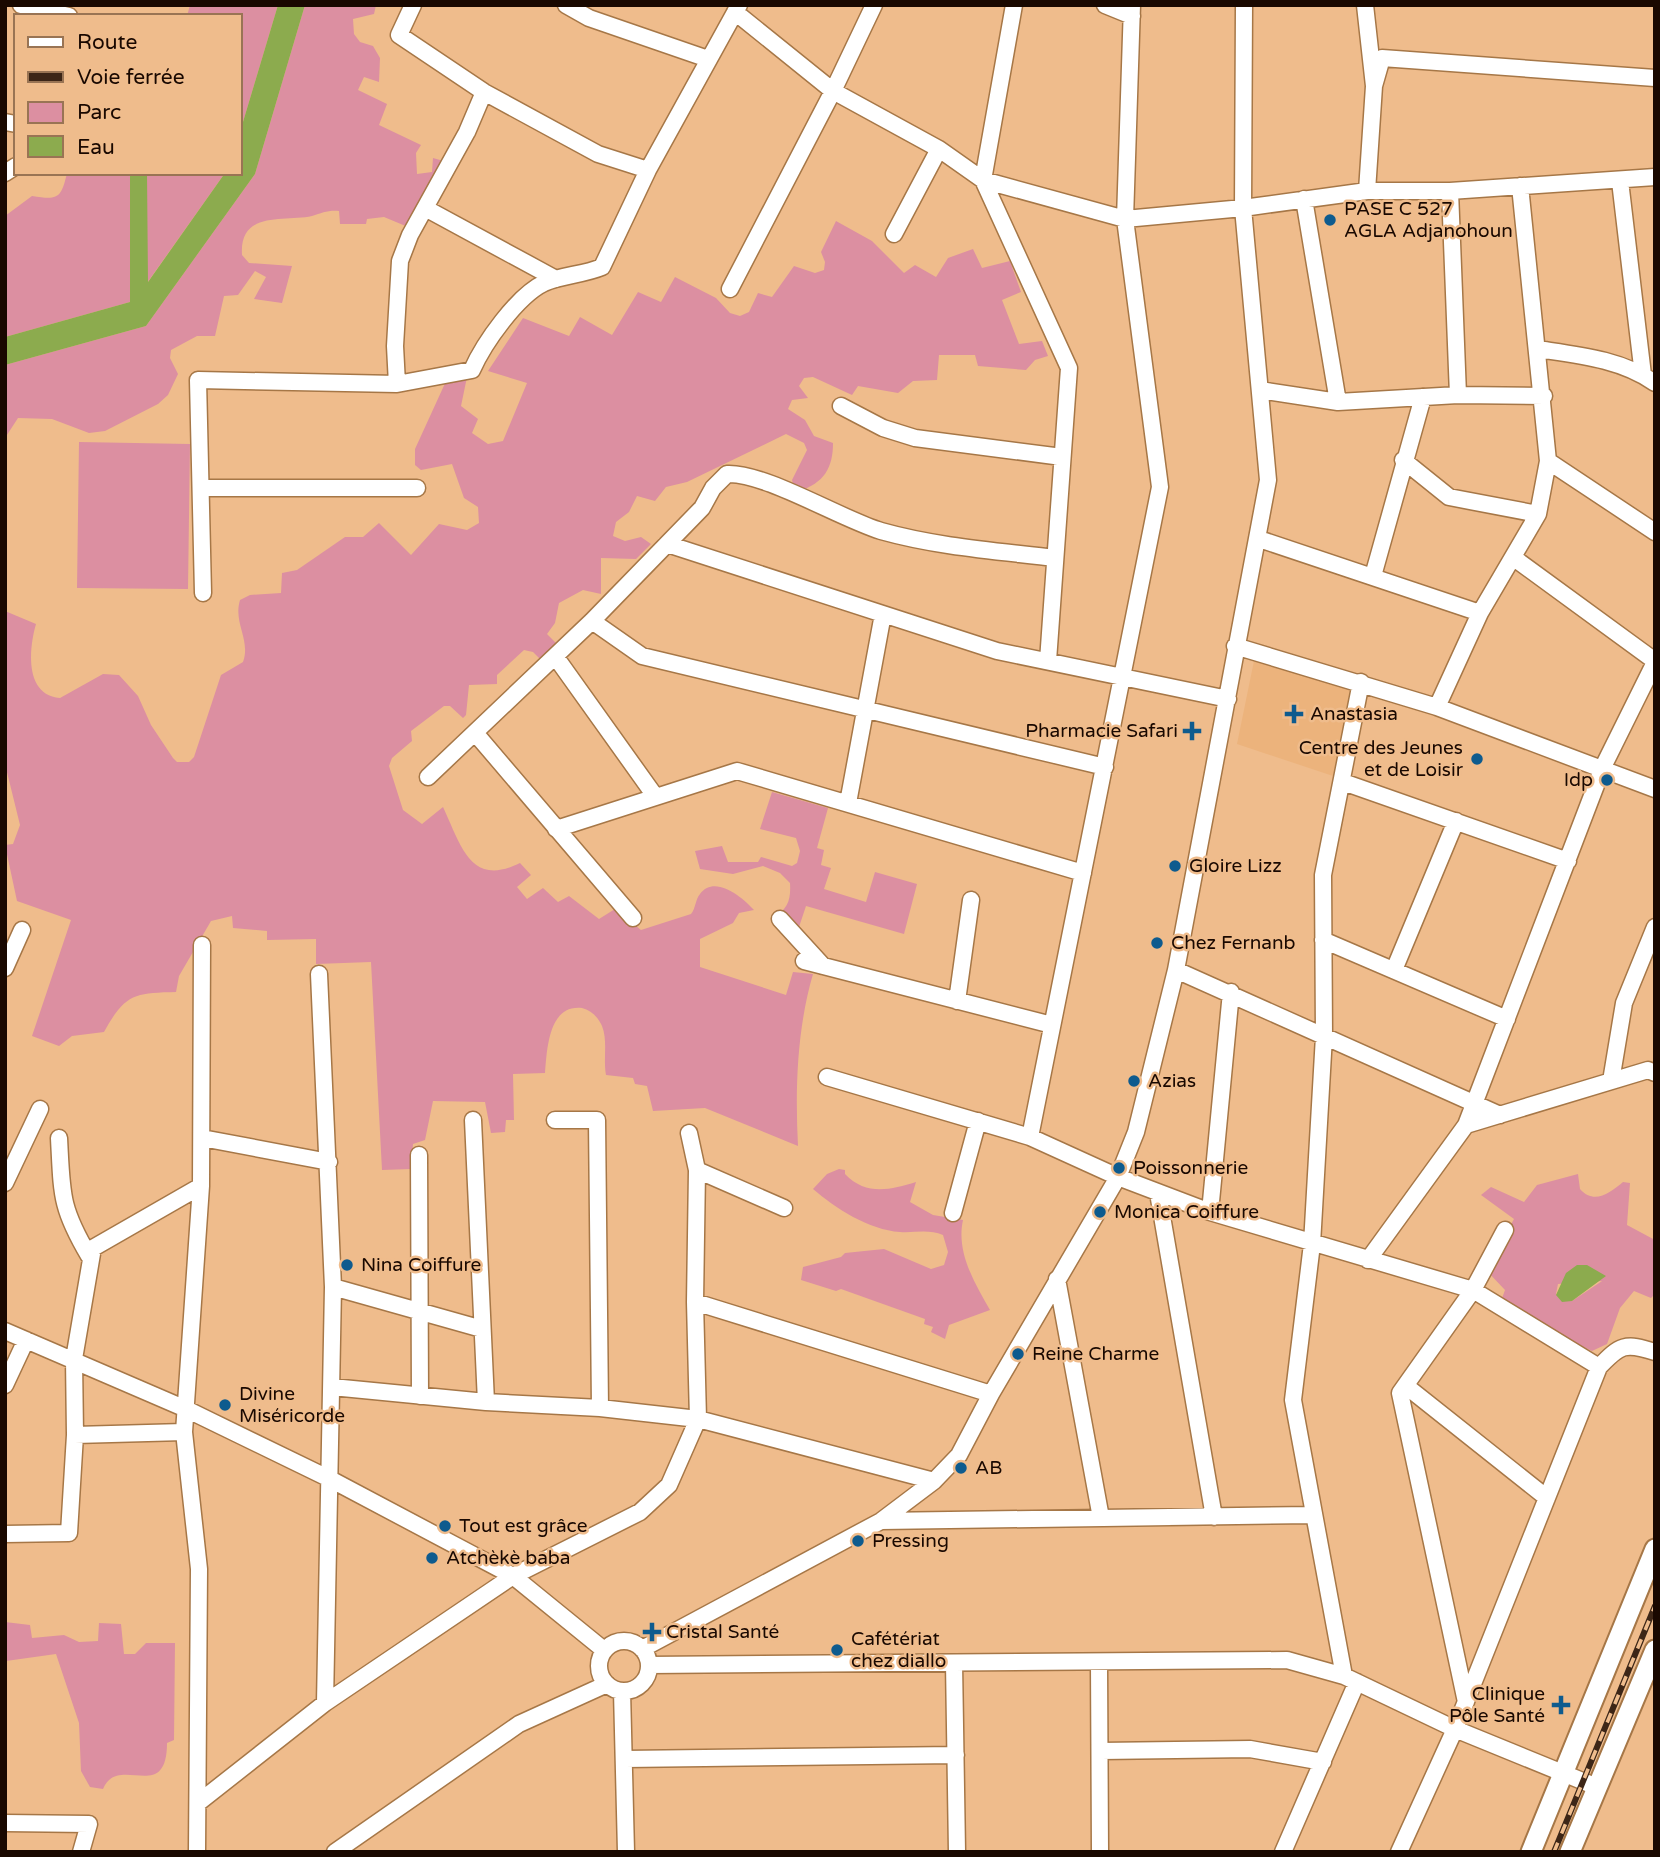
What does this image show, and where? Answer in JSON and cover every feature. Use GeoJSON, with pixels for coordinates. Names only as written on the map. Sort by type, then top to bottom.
{"type":"FeatureCollection","features":[{"type":"Feature","properties":{"kind":"main road"},"geometry":{"type":"LineString","coordinates":[[1531,1852],[1655,1549]]}},
{"type":"Feature","properties":{"kind":"main road"},"geometry":{"type":"LineString","coordinates":[[1570,1852],[1653,1660]]}},
{"type":"Feature","properties":{"kind":"street"},"geometry":{"type":"LineString","coordinates":[[21,5],[61,14]]}},
{"type":"Feature","properties":{"kind":"street"},"geometry":{"type":"LineString","coordinates":[[413,5],[399,35],[484,92],[604,157],[648,170]]}},
{"type":"Feature","properties":{"kind":"street"},"geometry":{"type":"LineString","coordinates":[[566,5],[589,18],[708,59]]}},
{"type":"Feature","properties":{"kind":"street"},"geometry":{"type":"LineString","coordinates":[[730,289],[834,92],[874,5]]}},
{"type":"Feature","properties":{"kind":"street"},"geometry":{"type":"LineString","coordinates":[[1014,5],[983,180],[1069,368],[1048,662]]}},
{"type":"Feature","properties":{"kind":"street"},"geometry":{"type":"LineString","coordinates":[[1030,1137],[1160,488],[1125,219],[1132,10],[1105,5]]}},
{"type":"Feature","properties":{"kind":"street"},"geometry":{"type":"LineString","coordinates":[[642,1649],[881,1521],[934,1481],[959,1455],[990,1394],[1118,1177],[1141,1114],[1176,970],[1268,480],[1243,208],[1244,5]]}},
{"type":"Feature","properties":{"kind":"street"},"geometry":{"type":"LineString","coordinates":[[1365,5],[1374,86],[1367,191]]}},
{"type":"Feature","properties":{"kind":"street"},"geometry":{"type":"LineString","coordinates":[[203,593],[198,380],[397,384],[472,370],[480,352],[525,296],[556,279],[601,267],[648,170],[737,8],[834,92],[939,149],[983,180],[1125,219],[1243,208],[1367,191],[1450,191],[1655,177]]}},
{"type":"Feature","properties":{"kind":"street"},"geometry":{"type":"LineString","coordinates":[[1374,86],[1382,58],[1655,78]]}},
{"type":"Feature","properties":{"kind":"street"},"geometry":{"type":"LineString","coordinates":[[397,384],[395,346],[400,261],[410,234],[467,132],[484,92]]}},
{"type":"Feature","properties":{"kind":"street"},"geometry":{"type":"LineString","coordinates":[[894,234],[939,149]]}},
{"type":"Feature","properties":{"kind":"street"},"geometry":{"type":"LineString","coordinates":[[1536,349],[1594,358],[1649,379],[1620,181]]}},
{"type":"Feature","properties":{"kind":"street"},"geometry":{"type":"LineString","coordinates":[[1437,707],[1480,614],[1538,514],[1548,461],[1544,396],[1536,349],[1520,186]]}},
{"type":"Feature","properties":{"kind":"street"},"geometry":{"type":"LineString","coordinates":[[1450,191],[1458,395]]}},
{"type":"Feature","properties":{"kind":"street"},"geometry":{"type":"LineString","coordinates":[[1304,199],[1338,402]]}},
{"type":"Feature","properties":{"kind":"street"},"geometry":{"type":"LineString","coordinates":[[425,208],[556,279]]}},
{"type":"Feature","properties":{"kind":"street"},"geometry":{"type":"LineString","coordinates":[[1260,390],[1338,402],[1458,395],[1544,396]]}},
{"type":"Feature","properties":{"kind":"street"},"geometry":{"type":"LineString","coordinates":[[1373,576],[1403,460],[1423,397]]}},
{"type":"Feature","properties":{"kind":"street"},"geometry":{"type":"LineString","coordinates":[[841,406],[883,428],[915,438],[1062,457]]}},
{"type":"Feature","properties":{"kind":"street"},"geometry":{"type":"LineString","coordinates":[[1403,460],[1449,497],[1538,514]]}},
{"type":"Feature","properties":{"kind":"street"},"geometry":{"type":"LineString","coordinates":[[1548,461],[1655,531]]}},
{"type":"Feature","properties":{"kind":"street"},"geometry":{"type":"LineString","coordinates":[[428,777],[592,621],[702,508],[719,480],[727,474],[739,473],[879,530],[957,547],[1055,558]]}},
{"type":"Feature","properties":{"kind":"street"},"geometry":{"type":"LineString","coordinates":[[201,488],[417,488]]}},
{"type":"Feature","properties":{"kind":"street"},"geometry":{"type":"LineString","coordinates":[[1259,539],[1480,614]]}},
{"type":"Feature","properties":{"kind":"street"},"geometry":{"type":"LineString","coordinates":[[667,544],[997,651],[1228,699]]}},
{"type":"Feature","properties":{"kind":"street"},"geometry":{"type":"LineString","coordinates":[[1368,1260],[1466,1125],[1603,767],[1655,661],[1514,558]]}},
{"type":"Feature","properties":{"kind":"street"},"geometry":{"type":"LineString","coordinates":[[848,803],[883,614]]}},
{"type":"Feature","properties":{"kind":"street"},"geometry":{"type":"LineString","coordinates":[[592,621],[642,656],[1105,767]]}},
{"type":"Feature","properties":{"kind":"street"},"geometry":{"type":"LineString","coordinates":[[1236,646],[1362,682],[1437,707],[1603,767],[1655,789]]}},
{"type":"Feature","properties":{"kind":"street"},"geometry":{"type":"LineString","coordinates":[[555,656],[655,796]]}},
{"type":"Feature","properties":{"kind":"street"},"geometry":{"type":"LineString","coordinates":[[1283,1852],[1323,1762],[1350,1679],[1314,1515],[1293,1400],[1312,1244],[1324,1036],[1323,875],[1362,682]]}},
{"type":"Feature","properties":{"kind":"street"},"geometry":{"type":"LineString","coordinates":[[476,734],[633,918]]}},
{"type":"Feature","properties":{"kind":"street"},"geometry":{"type":"LineString","coordinates":[[556,829],[737,771],[1083,873]]}},
{"type":"Feature","properties":{"kind":"street"},"geometry":{"type":"LineString","coordinates":[[1343,782],[1568,861]]}},
{"type":"Feature","properties":{"kind":"street"},"geometry":{"type":"LineString","coordinates":[[1394,970],[1456,821]]}},
{"type":"Feature","properties":{"kind":"street"},"geometry":{"type":"LineString","coordinates":[[957,1000],[971,900]]}},
{"type":"Feature","properties":{"kind":"street"},"geometry":{"type":"LineString","coordinates":[[780,919],[823,966]]}},
{"type":"Feature","properties":{"kind":"street"},"geometry":{"type":"LineString","coordinates":[[1611,1081],[1624,1003],[1655,927]]}},
{"type":"Feature","properties":{"kind":"street"},"geometry":{"type":"LineString","coordinates":[[5,968],[22,930]]}},
{"type":"Feature","properties":{"kind":"street"},"geometry":{"type":"LineString","coordinates":[[1324,940],[1507,1019]]}},
{"type":"Feature","properties":{"kind":"street"},"geometry":{"type":"LineString","coordinates":[[197,1852],[199,1569],[184,1433],[201,1186],[202,945]]}},
{"type":"Feature","properties":{"kind":"street"},"geometry":{"type":"LineString","coordinates":[[804,961],[1052,1026]]}},
{"type":"Feature","properties":{"kind":"street"},"geometry":{"type":"LineString","coordinates":[[1176,970],[1231,992],[1500,1115]]}},
{"type":"Feature","properties":{"kind":"street"},"geometry":{"type":"LineString","coordinates":[[319,974],[333,1287],[325,1703]]}},
{"type":"Feature","properties":{"kind":"street"},"geometry":{"type":"LineString","coordinates":[[1210,1212],[1231,992]]}},
{"type":"Feature","properties":{"kind":"street"},"geometry":{"type":"LineString","coordinates":[[1466,1125],[1648,1070],[1655,1073]]}},
{"type":"Feature","properties":{"kind":"street"},"geometry":{"type":"LineString","coordinates":[[827,1077],[1030,1137],[1118,1177],[1210,1212],[1472,1290],[1599,1367]]}},
{"type":"Feature","properties":{"kind":"street"},"geometry":{"type":"LineString","coordinates":[[5,1183],[40,1109]]}},
{"type":"Feature","properties":{"kind":"street"},"geometry":{"type":"LineString","coordinates":[[473,1120],[485,1402]]}},
{"type":"Feature","properties":{"kind":"street"},"geometry":{"type":"LineString","coordinates":[[555,1121],[597,1120],[600,1408]]}},
{"type":"Feature","properties":{"kind":"street"},"geometry":{"type":"LineString","coordinates":[[953,1213],[978,1121]]}},
{"type":"Feature","properties":{"kind":"street"},"geometry":{"type":"LineString","coordinates":[[198,1803],[325,1703],[513,1576],[640,1512],[669,1485],[698,1419],[695,1302],[697,1170],[689,1133]]}},
{"type":"Feature","properties":{"kind":"street"},"geometry":{"type":"LineString","coordinates":[[59,1138],[63,1204],[69,1221],[89,1256]]}},
{"type":"Feature","properties":{"kind":"street"},"geometry":{"type":"LineString","coordinates":[[202,1138],[329,1162]]}},
{"type":"Feature","properties":{"kind":"street"},"geometry":{"type":"LineString","coordinates":[[419,1155],[420,1396]]}},
{"type":"Feature","properties":{"kind":"street"},"geometry":{"type":"LineString","coordinates":[[697,1170],[784,1208]]}},
{"type":"Feature","properties":{"kind":"street"},"geometry":{"type":"LineString","coordinates":[[5,1534],[69,1533],[75,1436],[74,1359],[89,1256],[93,1248],[201,1186]]}},
{"type":"Feature","properties":{"kind":"street"},"geometry":{"type":"LineString","coordinates":[[1158,1193],[1214,1517]]}},
{"type":"Feature","properties":{"kind":"street"},"geometry":{"type":"LineString","coordinates":[[1466,1702],[1400,1393],[1472,1290],[1505,1230]]}},
{"type":"Feature","properties":{"kind":"street"},"geometry":{"type":"LineString","coordinates":[[1058,1279],[1101,1518]]}},
{"type":"Feature","properties":{"kind":"street"},"geometry":{"type":"LineString","coordinates":[[333,1287],[482,1329]]}},
{"type":"Feature","properties":{"kind":"street"},"geometry":{"type":"LineString","coordinates":[[695,1302],[990,1394]]}},
{"type":"Feature","properties":{"kind":"street"},"geometry":{"type":"LineString","coordinates":[[5,1332],[74,1359],[186,1409],[330,1479],[513,1576],[604,1650]]}},
{"type":"Feature","properties":{"kind":"street"},"geometry":{"type":"LineString","coordinates":[[5,1385],[26,1340]]}},
{"type":"Feature","properties":{"kind":"street"},"geometry":{"type":"LineString","coordinates":[[1399,1852],[1455,1729],[1599,1367],[1615,1350],[1624,1347],[1634,1345],[1655,1352]]}},
{"type":"Feature","properties":{"kind":"street"},"geometry":{"type":"LineString","coordinates":[[1406,1386],[1547,1498]]}},
{"type":"Feature","properties":{"kind":"street"},"geometry":{"type":"LineString","coordinates":[[332,1387],[485,1402],[600,1408],[698,1419],[934,1481]]}},
{"type":"Feature","properties":{"kind":"street"},"geometry":{"type":"LineString","coordinates":[[75,1436],[184,1433]]}},
{"type":"Feature","properties":{"kind":"street"},"geometry":{"type":"LineString","coordinates":[[881,1521],[1314,1515]]}},
{"type":"Feature","properties":{"kind":"street"},"geometry":{"type":"LineString","coordinates":[[626,1641],[642,1649],[649,1665],[645,1680],[639,1686],[622,1691],[607,1684],[598,1668],[604,1650],[618,1642],[626,1641]]}},
{"type":"Feature","properties":{"kind":"street"},"geometry":{"type":"LineString","coordinates":[[649,1665],[1287,1660],[1350,1679],[1455,1729],[1597,1787]]}},
{"type":"Feature","properties":{"kind":"street"},"geometry":{"type":"LineString","coordinates":[[954,1663],[957,1852]]}},
{"type":"Feature","properties":{"kind":"street"},"geometry":{"type":"LineString","coordinates":[[1099,1663],[1100,1852]]}},
{"type":"Feature","properties":{"kind":"street"},"geometry":{"type":"LineString","coordinates":[[335,1852],[519,1724],[607,1684]]}},
{"type":"Feature","properties":{"kind":"street"},"geometry":{"type":"LineString","coordinates":[[622,1691],[626,1852]]}},
{"type":"Feature","properties":{"kind":"street"},"geometry":{"type":"LineString","coordinates":[[1101,1751],[1250,1749],[1323,1762]]}},
{"type":"Feature","properties":{"kind":"street"},"geometry":{"type":"LineString","coordinates":[[625,1759],[956,1755]]}},
{"type":"Feature","properties":{"kind":"street"},"geometry":{"type":"LineString","coordinates":[[5,1823],[89,1824],[81,1852]]}},
{"type":"Feature","properties":{"kind":"shaded area","name":"Anastasia"},"geometry":{"type":"Polygon","coordinates":[[[1255,656],[1351,684],[1333,776],[1237,744],[1255,656]]]}},
{"type":"Feature","properties":{"kind":"green space"},"geometry":{"type":"Polygon","coordinates":[[[190,5],[278,5],[242,125],[242,14],[188,14],[190,5]]]}},
{"type":"Feature","properties":{"kind":"green space"},"geometry":{"type":"Polygon","coordinates":[[[305,5],[376,5],[374,14],[353,19],[354,34],[360,42],[373,46],[380,58],[379,82],[364,77],[358,90],[387,104],[379,125],[421,145],[416,153],[417,174],[432,172],[433,158],[447,162],[408,227],[384,217],[367,219],[366,224],[340,224],[339,211],[256,224],[248,231],[243,241],[242,255],[249,263],[292,266],[282,303],[254,299],[266,277],[255,271],[238,295],[224,296],[215,336],[197,336],[171,350],[170,358],[178,374],[168,395],[158,404],[105,431],[89,433],[52,419],[18,418],[5,438],[5,365],[146,326],[255,174],[305,5]]]}},
{"type":"Feature","properties":{"kind":"green space"},"geometry":{"type":"Polygon","coordinates":[[[66,175],[130,175],[130,302],[5,337],[5,216],[32,196],[57,196],[63,188],[66,175]]]}},
{"type":"Feature","properties":{"kind":"green space"},"geometry":{"type":"Polygon","coordinates":[[[147,175],[224,175],[147,283],[147,175]]]}},
{"type":"Feature","properties":{"kind":"green space"},"geometry":{"type":"Polygon","coordinates":[[[836,221],[872,241],[904,273],[915,265],[936,277],[948,258],[973,249],[982,268],[1010,261],[1021,292],[1002,300],[1019,344],[1042,341],[1048,356],[1035,360],[1026,370],[978,366],[975,355],[939,355],[937,380],[913,381],[898,393],[858,386],[852,395],[813,377],[804,378],[799,386],[808,398],[792,400],[788,409],[805,420],[814,436],[833,443],[829,467],[821,479],[799,491],[794,487],[792,480],[807,450],[804,443],[786,434],[687,482],[666,487],[655,501],[637,496],[629,512],[616,522],[613,536],[625,541],[641,537],[651,544],[636,559],[601,558],[601,594],[583,590],[559,603],[555,623],[547,634],[557,644],[541,660],[533,652],[524,650],[497,675],[497,684],[469,685],[466,715],[463,718],[450,706],[444,706],[411,731],[412,741],[392,758],[389,766],[403,810],[422,824],[443,807],[462,848],[478,866],[489,870],[503,869],[520,863],[531,875],[517,887],[527,899],[543,888],[558,902],[569,896],[599,919],[615,909],[641,930],[691,914],[700,894],[713,886],[736,894],[749,905],[754,910],[739,913],[733,923],[700,939],[700,967],[786,995],[793,972],[813,974],[803,1016],[798,1059],[798,1146],[705,1108],[653,1111],[647,1086],[635,1084],[633,1078],[606,1075],[602,1026],[594,1014],[582,1008],[562,1013],[556,1021],[549,1042],[545,1073],[513,1074],[514,1120],[506,1120],[505,1132],[491,1133],[485,1102],[433,1101],[425,1140],[413,1144],[411,1169],[382,1170],[371,962],[316,964],[316,939],[267,940],[267,931],[233,928],[232,916],[211,921],[179,976],[176,992],[150,993],[132,998],[118,1010],[104,1032],[72,1036],[59,1046],[32,1036],[71,920],[17,901],[5,845],[13,844],[20,825],[5,764],[5,611],[36,624],[31,657],[35,680],[40,689],[48,695],[60,698],[103,674],[119,675],[138,696],[151,725],[173,758],[177,762],[189,762],[194,757],[221,675],[243,662],[245,646],[238,608],[240,600],[250,595],[281,593],[282,573],[297,570],[345,537],[363,537],[379,523],[411,555],[439,524],[467,530],[479,523],[478,507],[464,498],[452,464],[421,470],[415,465],[415,449],[447,379],[467,377],[461,406],[478,419],[472,433],[488,444],[503,441],[527,383],[488,371],[523,318],[569,336],[580,317],[612,335],[638,292],[661,302],[675,277],[716,298],[730,313],[740,316],[749,312],[758,293],[772,297],[794,266],[815,273],[824,270],[825,262],[821,252],[836,221]]]}},
{"type":"Feature","properties":{"kind":"green space"},"geometry":{"type":"Polygon","coordinates":[[[79,442],[190,444],[188,589],[77,588],[79,442]]]}},
{"type":"Feature","properties":{"kind":"green space"},"geometry":{"type":"Polygon","coordinates":[[[772,792],[828,808],[817,848],[824,850],[821,865],[831,868],[824,889],[866,902],[875,872],[917,884],[904,934],[806,906],[793,945],[774,918],[783,911],[790,894],[790,883],[780,873],[763,866],[733,874],[700,869],[695,851],[722,846],[728,862],[758,862],[761,857],[792,866],[797,863],[800,851],[796,838],[760,829],[772,792]]]}},
{"type":"Feature","properties":{"kind":"green space"},"geometry":{"type":"Polygon","coordinates":[[[839,1169],[845,1170],[845,1174],[861,1186],[870,1188],[888,1189],[916,1182],[910,1202],[933,1215],[963,1220],[961,1232],[964,1255],[990,1310],[949,1325],[945,1339],[931,1332],[933,1327],[924,1324],[925,1319],[841,1289],[836,1291],[801,1280],[803,1267],[841,1257],[845,1253],[884,1249],[931,1269],[944,1265],[948,1252],[943,1235],[900,1232],[876,1227],[842,1210],[813,1189],[827,1174],[839,1169]]]}},
{"type":"Feature","properties":{"kind":"green space"},"geometry":{"type":"Polygon","coordinates":[[[1578,1174],[1580,1189],[1585,1194],[1596,1197],[1623,1182],[1630,1183],[1627,1225],[1655,1240],[1655,1294],[1651,1298],[1634,1291],[1620,1308],[1607,1344],[1592,1351],[1526,1319],[1501,1301],[1505,1290],[1486,1270],[1514,1219],[1481,1195],[1491,1187],[1524,1202],[1537,1185],[1578,1174]],[[1602,1281],[1558,1284],[1556,1294],[1562,1301],[1572,1301],[1602,1281]]]}},
{"type":"Feature","properties":{"kind":"green space"},"geometry":{"type":"Polygon","coordinates":[[[5,1622],[30,1625],[32,1638],[64,1635],[79,1642],[98,1641],[99,1623],[121,1624],[124,1654],[135,1654],[146,1643],[175,1643],[174,1740],[167,1743],[165,1761],[159,1771],[151,1775],[119,1775],[110,1779],[103,1789],[90,1787],[81,1771],[79,1723],[56,1654],[6,1661],[5,1737],[5,1622]]]}},
{"type":"Feature","properties":{"kind":"water"},"geometry":{"type":"Polygon","coordinates":[[[278,5],[305,5],[255,174],[146,326],[5,365],[5,337],[130,302],[130,175],[147,175],[148,282],[224,175],[242,175],[242,125],[278,5]]]}},
{"type":"Feature","properties":{"kind":"water"},"geometry":{"type":"Polygon","coordinates":[[[1577,1265],[1587,1265],[1606,1276],[1572,1301],[1562,1302],[1556,1295],[1566,1273],[1577,1265]]]}},
{"type":"Feature","properties":{"kind":"railway"},"geometry":{"type":"LineString","coordinates":[[1554,1852],[1655,1606]]}},
{"type":"Feature","properties":{"kind":"place","name":"PASE C 527 AGLA Adjanohoun"},"geometry":{"type":"Point","coordinates":[1330,220]}},
{"type":"Feature","properties":{"kind":"place","name":"Anastasia"},"geometry":{"type":"Point","coordinates":[1294,714]}},
{"type":"Feature","properties":{"kind":"place","name":"Pharmacie Safari"},"geometry":{"type":"Point","coordinates":[1192,731]}},
{"type":"Feature","properties":{"kind":"place","name":"Centre des Jeunes et de Loisir"},"geometry":{"type":"Point","coordinates":[1477,759]}},
{"type":"Feature","properties":{"kind":"place","name":"Idp"},"geometry":{"type":"Point","coordinates":[1607,780]}},
{"type":"Feature","properties":{"kind":"place","name":"Gloire Lizz"},"geometry":{"type":"Point","coordinates":[1175,866]}},
{"type":"Feature","properties":{"kind":"place","name":"Chez Fernanb"},"geometry":{"type":"Point","coordinates":[1157,943]}},
{"type":"Feature","properties":{"kind":"place","name":"Azias"},"geometry":{"type":"Point","coordinates":[1134,1081]}},
{"type":"Feature","properties":{"kind":"place","name":"Poissonnerie"},"geometry":{"type":"Point","coordinates":[1119,1168]}},
{"type":"Feature","properties":{"kind":"place","name":"Monica Coiffure"},"geometry":{"type":"Point","coordinates":[1100,1212]}},
{"type":"Feature","properties":{"kind":"place","name":"Nina Coiffure"},"geometry":{"type":"Point","coordinates":[347,1265]}},
{"type":"Feature","properties":{"kind":"place","name":"Reine Charme"},"geometry":{"type":"Point","coordinates":[1018,1354]}},
{"type":"Feature","properties":{"kind":"place","name":"Divine Miséricorde"},"geometry":{"type":"Point","coordinates":[225,1405]}},
{"type":"Feature","properties":{"kind":"place","name":"AB"},"geometry":{"type":"Point","coordinates":[961,1468]}},
{"type":"Feature","properties":{"kind":"place","name":"Tout est grâce"},"geometry":{"type":"Point","coordinates":[445,1526]}},
{"type":"Feature","properties":{"kind":"place","name":"Pressing"},"geometry":{"type":"Point","coordinates":[858,1541]}},
{"type":"Feature","properties":{"kind":"place","name":"Atchèkè baba"},"geometry":{"type":"Point","coordinates":[432,1558]}},
{"type":"Feature","properties":{"kind":"place","name":"Cristal Santé"},"geometry":{"type":"Point","coordinates":[652,1632]}},
{"type":"Feature","properties":{"kind":"place","name":"Cafétériat chez diallo"},"geometry":{"type":"Point","coordinates":[837,1650]}},
{"type":"Feature","properties":{"kind":"place","name":"Clinique Pôle Santé"},"geometry":{"type":"Point","coordinates":[1561,1705]}}]}
